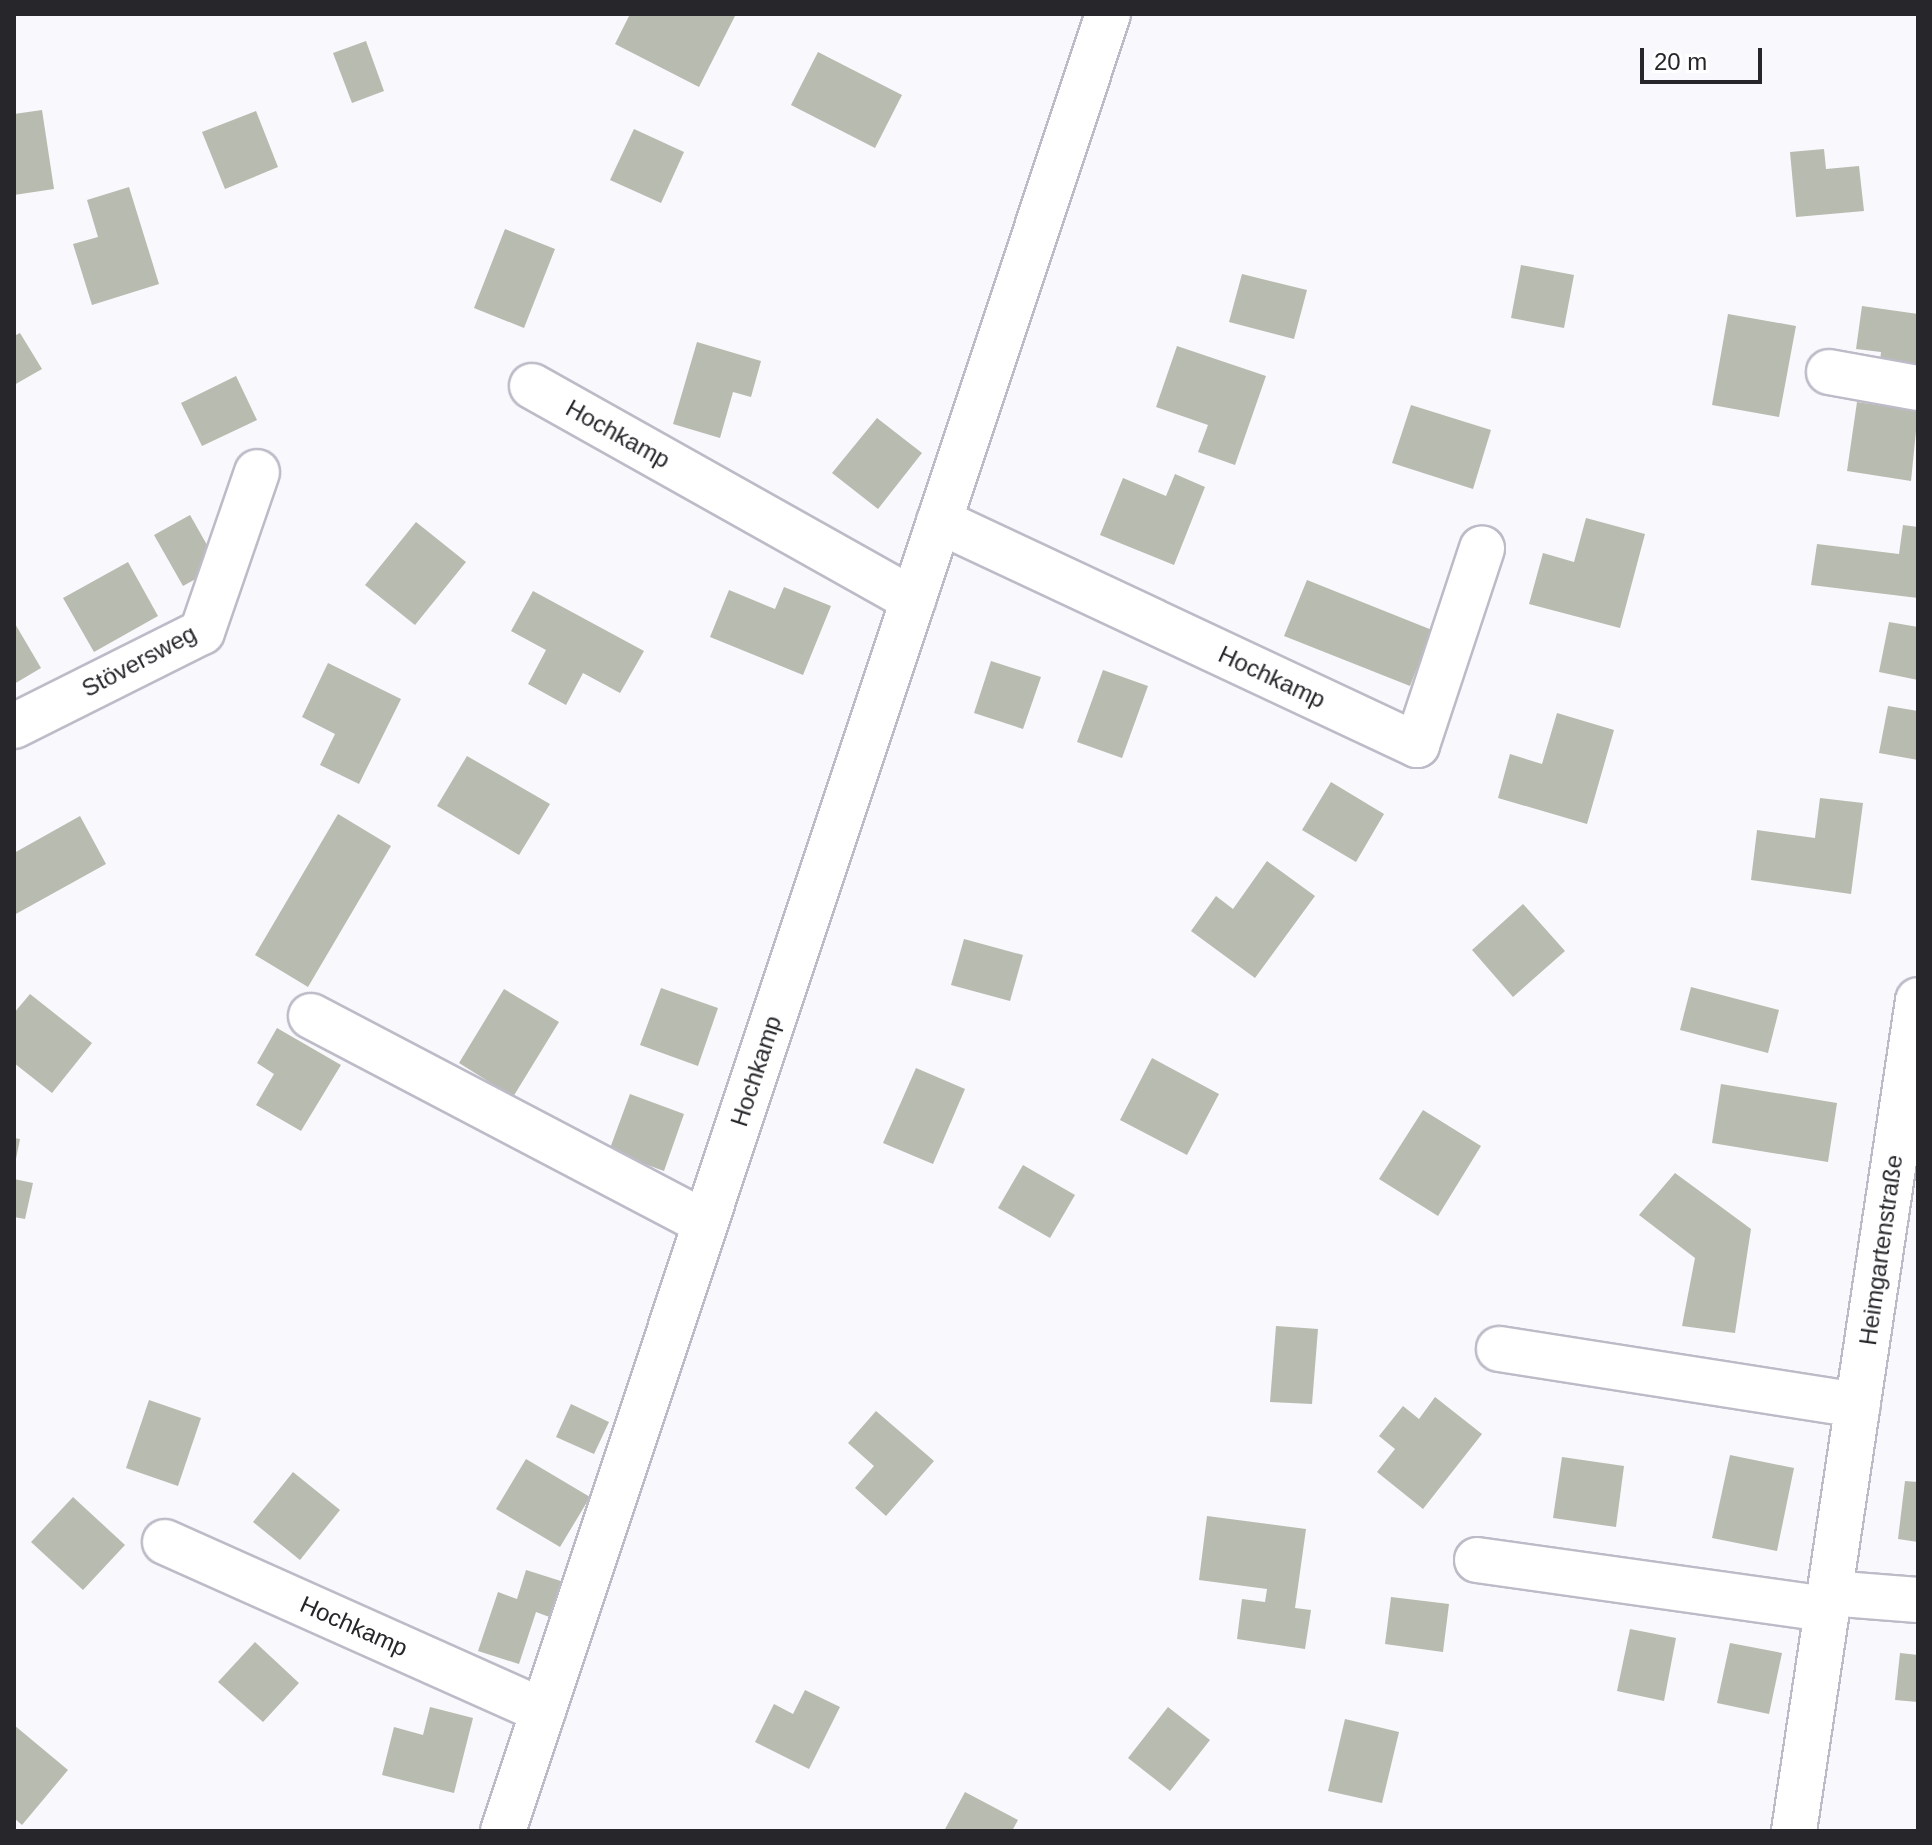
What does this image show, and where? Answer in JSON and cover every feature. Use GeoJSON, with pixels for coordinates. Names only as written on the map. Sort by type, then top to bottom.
{"type":"FeatureCollection","features":[{"type":"Feature","properties":{"kind":"street","name":"Hochkamp"},"geometry":{"type":"LineString","coordinates":[[503,1831],[1108,14]]}},
{"type":"Feature","properties":{"kind":"street"},"geometry":{"type":"LineString","coordinates":[[1829,372],[1918,388]]}},
{"type":"Feature","properties":{"kind":"street","name":"Hochkamp"},"geometry":{"type":"LineString","coordinates":[[532,386],[913,600]]}},
{"type":"Feature","properties":{"kind":"street","name":"Stöversweg"},"geometry":{"type":"LineString","coordinates":[[14,726],[202,632],[257,472]]}},
{"type":"Feature","properties":{"kind":"street","name":"Hochkamp"},"geometry":{"type":"LineString","coordinates":[[939,521],[1417,745],[1482,548]]}},
{"type":"Feature","properties":{"kind":"street","name":"Heimgartenstraße"},"geometry":{"type":"LineString","coordinates":[[1794,1831],[1918,1000]]}},
{"type":"Feature","properties":{"kind":"street"},"geometry":{"type":"LineString","coordinates":[[311,1016],[705,1223]]}},
{"type":"Feature","properties":{"kind":"street"},"geometry":{"type":"LineString","coordinates":[[1499,1349],[1858,1405]]}},
{"type":"Feature","properties":{"kind":"street","name":"Hochkamp"},"geometry":{"type":"LineString","coordinates":[[165,1542],[543,1711]]}},
{"type":"Feature","properties":{"kind":"street"},"geometry":{"type":"LineString","coordinates":[[1477,1560],[1828,1601],[1918,1600]]}},
{"type":"Feature","properties":{"kind":"building"},"geometry":{"type":"Polygon","coordinates":[[[630,14],[736,14],[699,87],[615,44],[630,14]]]}},
{"type":"Feature","properties":{"kind":"building"},"geometry":{"type":"Polygon","coordinates":[[[366,41],[384,91],[352,103],[333,53],[366,41]]]}},
{"type":"Feature","properties":{"kind":"building"},"geometry":{"type":"Polygon","coordinates":[[[818,52],[902,95],[875,148],[791,105],[818,52]]]}},
{"type":"Feature","properties":{"kind":"building"},"geometry":{"type":"Polygon","coordinates":[[[42,110],[54,189],[14,195],[14,114],[42,110]]]}},
{"type":"Feature","properties":{"kind":"building"},"geometry":{"type":"Polygon","coordinates":[[[256,111],[278,167],[225,189],[202,132],[256,111]]]}},
{"type":"Feature","properties":{"kind":"building"},"geometry":{"type":"Polygon","coordinates":[[[634,129],[684,152],[661,203],[610,180],[634,129]]]}},
{"type":"Feature","properties":{"kind":"building"},"geometry":{"type":"Polygon","coordinates":[[[1824,149],[1826,169],[1859,166],[1864,211],[1796,217],[1790,152],[1824,149]]]}},
{"type":"Feature","properties":{"kind":"building"},"geometry":{"type":"Polygon","coordinates":[[[129,187],[159,284],[92,305],[73,244],[98,237],[87,200],[129,187]]]}},
{"type":"Feature","properties":{"kind":"building"},"geometry":{"type":"Polygon","coordinates":[[[505,229],[555,249],[524,328],[474,308],[505,229]]]}},
{"type":"Feature","properties":{"kind":"building"},"geometry":{"type":"Polygon","coordinates":[[[1521,265],[1574,275],[1564,328],[1511,318],[1521,265]]]}},
{"type":"Feature","properties":{"kind":"building"},"geometry":{"type":"Polygon","coordinates":[[[1242,274],[1307,290],[1294,339],[1229,322],[1242,274]]]}},
{"type":"Feature","properties":{"kind":"building"},"geometry":{"type":"Polygon","coordinates":[[[1862,306],[1918,314],[1918,376],[1879,371],[1881,352],[1856,349],[1862,306]]]}},
{"type":"Feature","properties":{"kind":"building"},"geometry":{"type":"Polygon","coordinates":[[[1728,314],[1796,326],[1779,417],[1712,405],[1728,314]]]}},
{"type":"Feature","properties":{"kind":"building"},"geometry":{"type":"Polygon","coordinates":[[[20,333],[42,369],[14,385],[14,336],[20,333]]]}},
{"type":"Feature","properties":{"kind":"building"},"geometry":{"type":"Polygon","coordinates":[[[697,342],[761,361],[751,397],[733,392],[720,438],[673,424],[697,342]]]}},
{"type":"Feature","properties":{"kind":"building"},"geometry":{"type":"Polygon","coordinates":[[[1177,346],[1266,376],[1235,465],[1198,452],[1208,425],[1156,407],[1177,346]]]}},
{"type":"Feature","properties":{"kind":"building"},"geometry":{"type":"Polygon","coordinates":[[[236,376],[257,420],[202,446],[181,403],[236,376]]]}},
{"type":"Feature","properties":{"kind":"building"},"geometry":{"type":"Polygon","coordinates":[[[1857,402],[1918,411],[1911,481],[1847,471],[1857,402]]]}},
{"type":"Feature","properties":{"kind":"building"},"geometry":{"type":"Polygon","coordinates":[[[1411,405],[1491,430],[1473,489],[1392,463],[1411,405]]]}},
{"type":"Feature","properties":{"kind":"building"},"geometry":{"type":"Polygon","coordinates":[[[877,418],[922,453],[878,509],[832,473],[877,418]]]}},
{"type":"Feature","properties":{"kind":"building"},"geometry":{"type":"Polygon","coordinates":[[[1175,474],[1205,487],[1174,565],[1100,535],[1123,478],[1166,496],[1175,474]]]}},
{"type":"Feature","properties":{"kind":"building"},"geometry":{"type":"Polygon","coordinates":[[[190,515],[219,566],[183,586],[154,535],[190,515]]]}},
{"type":"Feature","properties":{"kind":"building"},"geometry":{"type":"Polygon","coordinates":[[[1586,518],[1645,534],[1620,628],[1529,604],[1543,553],[1574,562],[1586,518]]]}},
{"type":"Feature","properties":{"kind":"building"},"geometry":{"type":"Polygon","coordinates":[[[416,522],[466,562],[415,625],[365,585],[416,522]]]}},
{"type":"Feature","properties":{"kind":"building"},"geometry":{"type":"Polygon","coordinates":[[[1903,525],[1918,527],[1918,598],[1811,585],[1817,544],[1899,554],[1903,525]]]}},
{"type":"Feature","properties":{"kind":"building"},"geometry":{"type":"Polygon","coordinates":[[[128,562],[158,616],[94,652],[63,598],[128,562]]]}},
{"type":"Feature","properties":{"kind":"building"},"geometry":{"type":"Polygon","coordinates":[[[1307,580],[1432,630],[1410,686],[1284,636],[1307,580]]]}},
{"type":"Feature","properties":{"kind":"building"},"geometry":{"type":"Polygon","coordinates":[[[784,587],[831,606],[803,675],[710,637],[729,590],[775,609],[784,587]]]}},
{"type":"Feature","properties":{"kind":"building"},"geometry":{"type":"Polygon","coordinates":[[[533,591],[644,651],[620,693],[583,673],[566,705],[528,684],[546,650],[511,631],[533,591]]]}},
{"type":"Feature","properties":{"kind":"building"},"geometry":{"type":"Polygon","coordinates":[[[14,622],[41,668],[14,684],[14,622]]]}},
{"type":"Feature","properties":{"kind":"building"},"geometry":{"type":"Polygon","coordinates":[[[1889,622],[1918,627],[1918,680],[1879,672],[1889,622]]]}},
{"type":"Feature","properties":{"kind":"building"},"geometry":{"type":"Polygon","coordinates":[[[991,661],[1041,677],[1023,729],[974,713],[991,661]]]}},
{"type":"Feature","properties":{"kind":"building"},"geometry":{"type":"Polygon","coordinates":[[[328,663],[401,699],[359,784],[320,765],[335,734],[302,717],[328,663]]]}},
{"type":"Feature","properties":{"kind":"building"},"geometry":{"type":"Polygon","coordinates":[[[1103,670],[1148,686],[1122,758],[1077,742],[1103,670]]]}},
{"type":"Feature","properties":{"kind":"building"},"geometry":{"type":"Polygon","coordinates":[[[1888,706],[1918,711],[1918,760],[1879,753],[1888,706]]]}},
{"type":"Feature","properties":{"kind":"building"},"geometry":{"type":"Polygon","coordinates":[[[1557,713],[1614,730],[1587,824],[1498,798],[1510,754],[1542,764],[1557,713]]]}},
{"type":"Feature","properties":{"kind":"building"},"geometry":{"type":"Polygon","coordinates":[[[467,756],[550,804],[519,855],[437,806],[467,756]]]}},
{"type":"Feature","properties":{"kind":"building"},"geometry":{"type":"Polygon","coordinates":[[[1331,782],[1384,814],[1356,862],[1302,830],[1331,782]]]}},
{"type":"Feature","properties":{"kind":"building"},"geometry":{"type":"Polygon","coordinates":[[[1820,798],[1863,803],[1851,894],[1751,880],[1757,830],[1815,838],[1820,798]]]}},
{"type":"Feature","properties":{"kind":"building"},"geometry":{"type":"Polygon","coordinates":[[[338,814],[391,846],[308,987],[255,955],[338,814]]]}},
{"type":"Feature","properties":{"kind":"building"},"geometry":{"type":"Polygon","coordinates":[[[80,816],[106,864],[14,915],[14,853],[80,816]]]}},
{"type":"Feature","properties":{"kind":"building"},"geometry":{"type":"Polygon","coordinates":[[[1267,861],[1315,896],[1255,978],[1191,931],[1216,896],[1233,909],[1267,861]]]}},
{"type":"Feature","properties":{"kind":"building"},"geometry":{"type":"Polygon","coordinates":[[[1523,904],[1565,951],[1513,997],[1472,950],[1523,904]]]}},
{"type":"Feature","properties":{"kind":"building"},"geometry":{"type":"Polygon","coordinates":[[[964,939],[1023,955],[1010,1001],[951,985],[964,939]]]}},
{"type":"Feature","properties":{"kind":"building"},"geometry":{"type":"Polygon","coordinates":[[[1691,987],[1779,1010],[1768,1053],[1680,1030],[1691,987]]]}},
{"type":"Feature","properties":{"kind":"building"},"geometry":{"type":"Polygon","coordinates":[[[661,988],[718,1008],[698,1066],[640,1045],[661,988]]]}},
{"type":"Feature","properties":{"kind":"building"},"geometry":{"type":"Polygon","coordinates":[[[504,989],[559,1022],[513,1097],[459,1063],[504,989]]]}},
{"type":"Feature","properties":{"kind":"building"},"geometry":{"type":"Polygon","coordinates":[[[30,994],[92,1043],[52,1093],[14,1063],[14,1013],[30,994]]]}},
{"type":"Feature","properties":{"kind":"building"},"geometry":{"type":"Polygon","coordinates":[[[277,1028],[341,1065],[301,1131],[256,1105],[274,1074],[257,1063],[277,1028]]]}},
{"type":"Feature","properties":{"kind":"building"},"geometry":{"type":"Polygon","coordinates":[[[1152,1058],[1219,1094],[1187,1155],[1120,1120],[1152,1058]]]}},
{"type":"Feature","properties":{"kind":"building"},"geometry":{"type":"Polygon","coordinates":[[[916,1068],[965,1089],[933,1164],[883,1143],[916,1068]]]}},
{"type":"Feature","properties":{"kind":"building"},"geometry":{"type":"Polygon","coordinates":[[[1721,1084],[1837,1103],[1828,1162],[1712,1143],[1721,1084]]]}},
{"type":"Feature","properties":{"kind":"building"},"geometry":{"type":"Polygon","coordinates":[[[630,1094],[684,1114],[664,1171],[609,1151],[630,1094]]]}},
{"type":"Feature","properties":{"kind":"building"},"geometry":{"type":"Polygon","coordinates":[[[1423,1110],[1481,1146],[1438,1216],[1379,1179],[1423,1110]]]}},
{"type":"Feature","properties":{"kind":"building"},"geometry":{"type":"Polygon","coordinates":[[[14,1138],[20,1139],[15,1164],[14,1164],[14,1138]]]}},
{"type":"Feature","properties":{"kind":"building"},"geometry":{"type":"Polygon","coordinates":[[[1023,1165],[1075,1195],[1050,1238],[998,1208],[1023,1165]]]}},
{"type":"Feature","properties":{"kind":"building"},"geometry":{"type":"Polygon","coordinates":[[[1675,1173],[1751,1229],[1735,1333],[1682,1326],[1695,1258],[1639,1215],[1675,1173]]]}},
{"type":"Feature","properties":{"kind":"building"},"geometry":{"type":"Polygon","coordinates":[[[14,1179],[33,1183],[25,1219],[14,1217],[14,1179]]]}},
{"type":"Feature","properties":{"kind":"building"},"geometry":{"type":"Polygon","coordinates":[[[1276,1326],[1318,1329],[1312,1404],[1270,1402],[1276,1326]]]}},
{"type":"Feature","properties":{"kind":"building"},"geometry":{"type":"Polygon","coordinates":[[[1435,1397],[1482,1434],[1423,1509],[1377,1472],[1395,1449],[1379,1436],[1403,1406],[1419,1419],[1435,1397]]]}},
{"type":"Feature","properties":{"kind":"building"},"geometry":{"type":"Polygon","coordinates":[[[149,1400],[201,1418],[178,1486],[126,1468],[149,1400]]]}},
{"type":"Feature","properties":{"kind":"building"},"geometry":{"type":"Polygon","coordinates":[[[571,1404],[609,1422],[594,1454],[556,1437],[571,1404]]]}},
{"type":"Feature","properties":{"kind":"building"},"geometry":{"type":"Polygon","coordinates":[[[876,1411],[934,1461],[886,1516],[855,1488],[874,1466],[848,1443],[876,1411]]]}},
{"type":"Feature","properties":{"kind":"building"},"geometry":{"type":"Polygon","coordinates":[[[1730,1455],[1794,1468],[1777,1551],[1712,1538],[1730,1455]]]}},
{"type":"Feature","properties":{"kind":"building"},"geometry":{"type":"Polygon","coordinates":[[[1562,1457],[1624,1466],[1616,1527],[1553,1518],[1562,1457]]]}},
{"type":"Feature","properties":{"kind":"building"},"geometry":{"type":"Polygon","coordinates":[[[526,1459],[590,1497],[560,1547],[496,1509],[526,1459]]]}},
{"type":"Feature","properties":{"kind":"building"},"geometry":{"type":"Polygon","coordinates":[[[293,1472],[340,1510],[300,1560],[253,1522],[293,1472]]]}},
{"type":"Feature","properties":{"kind":"building"},"geometry":{"type":"Polygon","coordinates":[[[1905,1481],[1918,1482],[1918,1542],[1898,1539],[1905,1481]]]}},
{"type":"Feature","properties":{"kind":"building"},"geometry":{"type":"Polygon","coordinates":[[[73,1497],[125,1545],[83,1590],[31,1542],[73,1497]]]}},
{"type":"Feature","properties":{"kind":"building"},"geometry":{"type":"Polygon","coordinates":[[[1207,1516],[1306,1529],[1295,1608],[1311,1610],[1305,1649],[1237,1639],[1242,1599],[1265,1602],[1267,1589],[1199,1580],[1207,1516]]]}},
{"type":"Feature","properties":{"kind":"building"},"geometry":{"type":"Polygon","coordinates":[[[526,1570],[564,1582],[552,1618],[536,1612],[519,1664],[478,1651],[498,1592],[517,1599],[526,1570]]]}},
{"type":"Feature","properties":{"kind":"building"},"geometry":{"type":"Polygon","coordinates":[[[1391,1597],[1449,1604],[1443,1652],[1385,1644],[1391,1597]]]}},
{"type":"Feature","properties":{"kind":"building"},"geometry":{"type":"Polygon","coordinates":[[[1630,1629],[1676,1638],[1664,1701],[1617,1691],[1630,1629]]]}},
{"type":"Feature","properties":{"kind":"building"},"geometry":{"type":"Polygon","coordinates":[[[255,1642],[299,1683],[263,1722],[218,1682],[255,1642]]]}},
{"type":"Feature","properties":{"kind":"building"},"geometry":{"type":"Polygon","coordinates":[[[1730,1643],[1782,1653],[1769,1714],[1717,1703],[1730,1643]]]}},
{"type":"Feature","properties":{"kind":"building"},"geometry":{"type":"Polygon","coordinates":[[[1900,1653],[1918,1655],[1918,1702],[1895,1700],[1900,1653]]]}},
{"type":"Feature","properties":{"kind":"building"},"geometry":{"type":"Polygon","coordinates":[[[805,1690],[840,1707],[809,1769],[755,1742],[774,1704],[793,1714],[805,1690]]]}},
{"type":"Feature","properties":{"kind":"building"},"geometry":{"type":"Polygon","coordinates":[[[430,1707],[473,1718],[454,1793],[382,1775],[394,1727],[423,1735],[430,1707]]]}},
{"type":"Feature","properties":{"kind":"building"},"geometry":{"type":"Polygon","coordinates":[[[1168,1707],[1210,1740],[1170,1791],[1128,1758],[1168,1707]]]}},
{"type":"Feature","properties":{"kind":"building"},"geometry":{"type":"Polygon","coordinates":[[[1345,1719],[1399,1732],[1382,1803],[1328,1791],[1345,1719]]]}},
{"type":"Feature","properties":{"kind":"building"},"geometry":{"type":"Polygon","coordinates":[[[14,1725],[68,1770],[22,1825],[14,1818],[14,1725]]]}},
{"type":"Feature","properties":{"kind":"building"},"geometry":{"type":"Polygon","coordinates":[[[965,1792],[1018,1820],[1012,1831],[944,1831],[965,1792]]]}}]}
